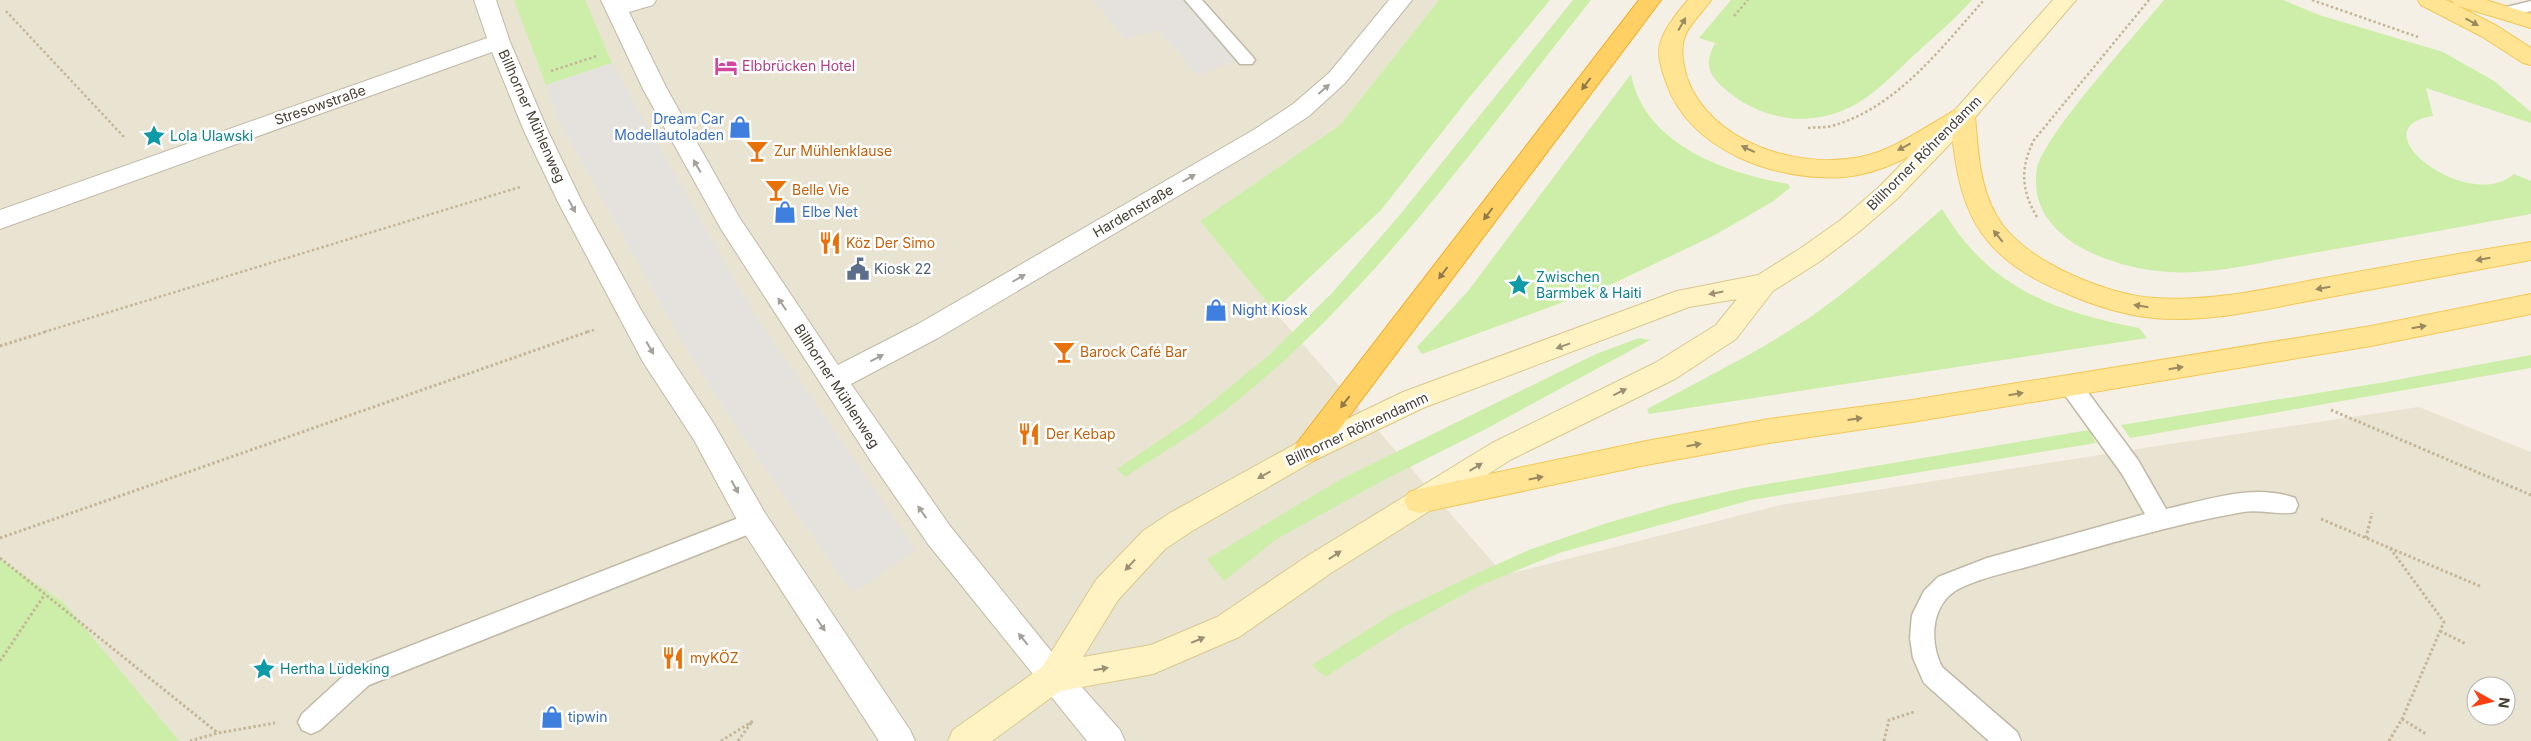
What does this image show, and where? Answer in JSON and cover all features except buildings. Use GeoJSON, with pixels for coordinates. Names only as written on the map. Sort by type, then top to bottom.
{"type":"FeatureCollection","features":[{"type":"Feature","properties":{"kind":"highway"},"geometry":{"type":"LineString","coordinates":[[1307,451],[1650,0]]}},
{"type":"Feature","properties":{"kind":"main road"},"geometry":{"type":"LineString","coordinates":[[1700,0],[1686,17],[1672,42],[1672,69],[1681,93],[1696,115],[1722,136],[1750,151],[1794,165],[1846,168],[1882,159],[1963,116],[1969,181],[1995,234],[2010,250],[2040,269],[2117,302],[2152,308],[2214,308],[2531,251]]}},
{"type":"Feature","properties":{"kind":"main road"},"geometry":{"type":"LineString","coordinates":[[2429,0],[2489,31],[2531,58]]}},
{"type":"Feature","properties":{"kind":"main road"},"geometry":{"type":"LineString","coordinates":[[2462,0],[2531,21]]}},
{"type":"Feature","properties":{"kind":"main road"},"geometry":{"type":"LineString","coordinates":[[1419,501],[1665,450],[2372,336],[2531,304]]}},
{"type":"Feature","properties":{"kind":"street","name":"Billhorner Mühlenweg"},"geometry":{"type":"LineString","coordinates":[[485,0],[515,83],[557,175],[632,317],[653,354],[704,432],[754,522],[898,741]]}},
{"type":"Feature","properties":{"kind":"street"},"geometry":{"type":"LineString","coordinates":[[615,4],[645,0]]}},
{"type":"Feature","properties":{"kind":"street","name":"Hardenstraße"},"geometry":{"type":"LineString","coordinates":[[834,380],[928,331],[1263,135],[1301,110],[1336,78],[1401,0]]}},
{"type":"Feature","properties":{"kind":"street","name":"Billhorner Röhrendamm"},"geometry":{"type":"LineString","coordinates":[[1053,677],[1153,659],[1228,627],[1419,501],[1502,451],[1665,371],[1726,332],[1764,284],[1810,255],[1851,225],[1888,193],[1963,116],[2065,0]]}},
{"type":"Feature","properties":{"kind":"street","name":"Billhorner Mühlenweg"},"geometry":{"type":"LineString","coordinates":[[615,4],[654,89],[730,223],[882,455],[939,535],[1053,677],[1108,741]]}},
{"type":"Feature","properties":{"kind":"street","name":"Stresowstraße"},"geometry":{"type":"LineString","coordinates":[[0,220],[132,171],[499,42]]}},
{"type":"Feature","properties":{"kind":"street","name":"Billhorner Röhrendamm"},"geometry":{"type":"LineString","coordinates":[[965,741],[1053,677],[1107,590],[1154,540],[1307,451],[1413,400],[1686,298],[1764,284]]}},
{"type":"Feature","properties":{"kind":"lane"},"geometry":{"type":"LineString","coordinates":[[1193,0],[1246,60]]}},
{"type":"Feature","properties":{"kind":"lane"},"geometry":{"type":"LineString","coordinates":[[2504,12],[2531,6]]}},
{"type":"Feature","properties":{"kind":"lane"},"geometry":{"type":"LineString","coordinates":[[2070,385],[2130,467],[2160,520]]}},
{"type":"Feature","properties":{"kind":"lane"},"geometry":{"type":"LineString","coordinates":[[2008,741],[1933,675],[1925,658],[1922,638],[1924,615],[1932,599],[1946,584],[1987,568],[2160,520],[2245,502],[2272,501],[2287,505]]}},
{"type":"Feature","properties":{"kind":"lane"},"geometry":{"type":"LineString","coordinates":[[311,722],[360,677],[754,522]]}},
{"type":"Feature","properties":{"kind":"path"},"geometry":{"type":"LineString","coordinates":[[1731,19],[1748,0]]}},
{"type":"Feature","properties":{"kind":"path"},"geometry":{"type":"LineString","coordinates":[[1805,128],[1815,129],[1854,119],[1876,107],[1914,75],[1984,0]]}},
{"type":"Feature","properties":{"kind":"path"},"geometry":{"type":"LineString","coordinates":[[2039,221],[2030,208],[2024,186],[2023,168],[2028,148],[2041,129],[2149,0]]}},
{"type":"Feature","properties":{"kind":"path"},"geometry":{"type":"LineString","coordinates":[[6,11],[129,142],[132,171]]}},
{"type":"Feature","properties":{"kind":"path"},"geometry":{"type":"LineString","coordinates":[[515,83],[634,44]]}},
{"type":"Feature","properties":{"kind":"path"},"geometry":{"type":"LineString","coordinates":[[0,346],[557,175]]}},
{"type":"Feature","properties":{"kind":"path"},"geometry":{"type":"LineString","coordinates":[[0,538],[632,317]]}},
{"type":"Feature","properties":{"kind":"path"},"geometry":{"type":"LineString","coordinates":[[2331,410],[2531,494]]}},
{"type":"Feature","properties":{"kind":"path"},"geometry":{"type":"LineString","coordinates":[[2287,505],[2482,587]]}},
{"type":"Feature","properties":{"kind":"path"},"geometry":{"type":"LineString","coordinates":[[2366,538],[2372,514]]}},
{"type":"Feature","properties":{"kind":"path"},"geometry":{"type":"LineString","coordinates":[[2389,741],[2402,719],[2444,622],[2390,548]]}},
{"type":"Feature","properties":{"kind":"path"},"geometry":{"type":"LineString","coordinates":[[0,558],[218,733]]}},
{"type":"Feature","properties":{"kind":"path"},"geometry":{"type":"LineString","coordinates":[[0,661],[45,594]]}},
{"type":"Feature","properties":{"kind":"path"},"geometry":{"type":"LineString","coordinates":[[2440,631],[2466,644]]}},
{"type":"Feature","properties":{"kind":"path"},"geometry":{"type":"LineString","coordinates":[[2402,719],[2426,734]]}},
{"type":"Feature","properties":{"kind":"path"},"geometry":{"type":"LineString","coordinates":[[722,741],[753,721],[738,741]]}},
{"type":"Feature","properties":{"kind":"path"},"geometry":{"type":"LineString","coordinates":[[190,741],[266,723],[311,722]]}},
{"type":"Feature","properties":{"kind":"shaded area"},"geometry":{"type":"Polygon","coordinates":[[[0,0],[1439,0],[1340,125],[1200,221],[1274,311],[1504,575],[1781,505],[2419,407],[2531,452],[2531,741],[0,741],[0,0]]]}},
{"type":"Feature","properties":{"kind":"shaded area"},"geometry":{"type":"Polygon","coordinates":[[[1094,0],[1184,0],[1236,60],[1198,76],[1158,29],[1126,40],[1094,0]]]}},
{"type":"Feature","properties":{"kind":"shaded area"},"geometry":{"type":"Polygon","coordinates":[[[612,63],[751,309],[916,550],[854,592],[836,570],[731,418],[682,341],[560,123],[546,85],[612,63]]]}},
{"type":"Feature","properties":{"kind":"green space"},"geometry":{"type":"Polygon","coordinates":[[[514,0],[585,0],[612,63],[546,85],[514,0]]]}},
{"type":"Feature","properties":{"kind":"green space"},"geometry":{"type":"Polygon","coordinates":[[[1439,0],[1550,0],[1468,99],[1381,210],[1274,311],[1200,221],[1340,125],[1439,0]]]}},
{"type":"Feature","properties":{"kind":"green space"},"geometry":{"type":"Polygon","coordinates":[[[1573,0],[1591,0],[1469,156],[1384,258],[1340,306],[1293,352],[1243,396],[1215,418],[1125,477],[1117,469],[1191,419],[1269,355],[1332,293],[1398,217],[1573,0]]]}},
{"type":"Feature","properties":{"kind":"green space"},"geometry":{"type":"Polygon","coordinates":[[[1731,0],[1972,0],[1886,81],[1864,99],[1840,112],[1805,119],[1788,118],[1755,108],[1739,100],[1725,89],[1711,73],[1709,63],[1715,43],[1699,38],[1731,0]]]}},
{"type":"Feature","properties":{"kind":"green space"},"geometry":{"type":"Polygon","coordinates":[[[2164,0],[2283,0],[2319,15],[2443,52],[2494,81],[2531,112],[2531,123],[2426,88],[2433,116],[2412,124],[2406,136],[2412,150],[2427,164],[2448,176],[2471,183],[2494,183],[2514,174],[2531,181],[2531,214],[2203,272],[2147,270],[2100,257],[2078,246],[2059,232],[2045,214],[2037,193],[2037,169],[2055,133],[2093,84],[2164,0]]]}},
{"type":"Feature","properties":{"kind":"green space"},"geometry":{"type":"Polygon","coordinates":[[[1631,74],[1639,99],[1652,120],[1670,137],[1691,152],[1715,163],[1739,172],[1788,184],[1790,188],[1772,202],[1713,236],[1612,284],[1422,354],[1417,347],[1468,291],[1631,74]]]}},
{"type":"Feature","properties":{"kind":"green space"},"geometry":{"type":"Polygon","coordinates":[[[1942,209],[1960,236],[1981,259],[2002,277],[2026,292],[2051,304],[2139,328],[2147,338],[1649,414],[1647,409],[1754,351],[1816,313],[1896,250],[1942,209]]]}},
{"type":"Feature","properties":{"kind":"green space"},"geometry":{"type":"Polygon","coordinates":[[[1639,338],[1650,340],[1484,430],[1382,481],[1275,540],[1224,581],[1207,559],[1341,479],[1596,354],[1639,338]]]}},
{"type":"Feature","properties":{"kind":"green space"},"geometry":{"type":"Polygon","coordinates":[[[2531,355],[2531,368],[2130,438],[2121,425],[2385,382],[2531,355]]]}},
{"type":"Feature","properties":{"kind":"green space"},"geometry":{"type":"Polygon","coordinates":[[[2089,430],[2096,443],[1751,500],[1562,552],[1479,586],[1402,628],[1325,677],[1312,665],[1394,613],[1529,550],[1604,524],[1669,505],[1743,488],[2089,430]]]}},
{"type":"Feature","properties":{"kind":"green space"},"geometry":{"type":"Polygon","coordinates":[[[0,559],[63,602],[179,741],[0,741],[0,559]]]}},
{"type":"Feature","properties":{"kind":"place","name":"Elbbrücken Hotel"},"geometry":{"type":"Point","coordinates":[726,66]}},
{"type":"Feature","properties":{"kind":"place","name":"Dream Car Modellautoladen"},"geometry":{"type":"Point","coordinates":[740,127]}},
{"type":"Feature","properties":{"kind":"place","name":"Lola Ulawski"},"geometry":{"type":"Point","coordinates":[154,136]}},
{"type":"Feature","properties":{"kind":"place","name":"Zur Mühlenklause"},"geometry":{"type":"Point","coordinates":[757,151]}},
{"type":"Feature","properties":{"kind":"place","name":"Belle Vie"},"geometry":{"type":"Point","coordinates":[776,190]}},
{"type":"Feature","properties":{"kind":"place","name":"Elbe Net"},"geometry":{"type":"Point","coordinates":[785,212]}},
{"type":"Feature","properties":{"kind":"place","name":"Köz Der Simo"},"geometry":{"type":"Point","coordinates":[830,243]}},
{"type":"Feature","properties":{"kind":"place","name":"Kiosk 22"},"geometry":{"type":"Point","coordinates":[858,269]}},
{"type":"Feature","properties":{"kind":"place","name":"Zwischen Barmbek & Haiti"},"geometry":{"type":"Point","coordinates":[1519,285]}},
{"type":"Feature","properties":{"kind":"place","name":"Night Kiosk"},"geometry":{"type":"Point","coordinates":[1216,310]}},
{"type":"Feature","properties":{"kind":"place","name":"Barock Café Bar"},"geometry":{"type":"Point","coordinates":[1064,352]}},
{"type":"Feature","properties":{"kind":"place","name":"Der Kebap"},"geometry":{"type":"Point","coordinates":[1029,434]}},
{"type":"Feature","properties":{"kind":"place","name":"myKÖZ"},"geometry":{"type":"Point","coordinates":[673,658]}},
{"type":"Feature","properties":{"kind":"place","name":"Hertha Lüdeking"},"geometry":{"type":"Point","coordinates":[264,669]}},
{"type":"Feature","properties":{"kind":"place","name":"tipwin"},"geometry":{"type":"Point","coordinates":[552,717]}}]}
